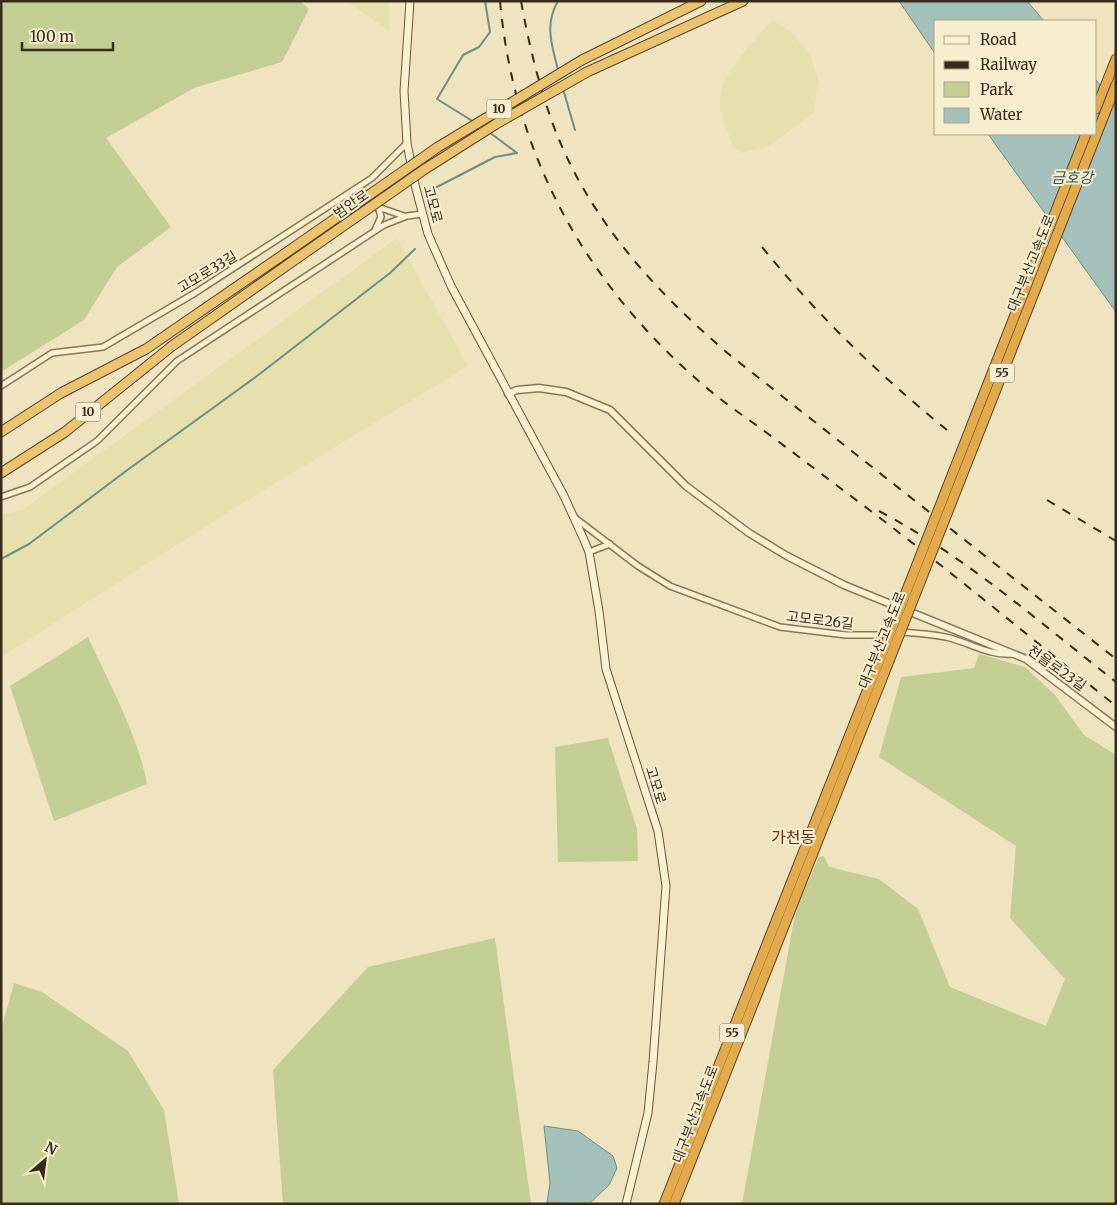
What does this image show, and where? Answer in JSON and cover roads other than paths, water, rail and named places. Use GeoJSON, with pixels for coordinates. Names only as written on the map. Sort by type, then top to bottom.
{"type":"FeatureCollection","features":[{"type":"Feature","properties":{"kind":"highway","name":"범안로"},"geometry":{"type":"LineString","coordinates":[[1,432],[61,392],[114,367],[146,349],[438,147],[582,60],[701,1]]}},
{"type":"Feature","properties":{"kind":"highway","name":"범안로"},"geometry":{"type":"LineString","coordinates":[[1,473],[65,432],[172,346],[431,165],[496,124],[588,72],[743,1]]}},
{"type":"Feature","properties":{"kind":"highway"},"geometry":{"type":"LineString","coordinates":[[1097,107],[1116,59]]}},
{"type":"Feature","properties":{"kind":"highway","name":"대구부산고속도로"},"geometry":{"type":"LineString","coordinates":[[1097,132],[1116,85]]}},
{"type":"Feature","properties":{"kind":"highway","name":"대구부산고속도로"},"geometry":{"type":"LineString","coordinates":[[885,658],[1086,135]]}},
{"type":"Feature","properties":{"kind":"highway","name":"대구부산고속도로"},"geometry":{"type":"LineString","coordinates":[[664,1204],[803,864],[1096,135]]}},
{"type":"Feature","properties":{"kind":"highway","name":"대구부산고속도로"},"geometry":{"type":"LineString","coordinates":[[674,1204],[803,864]]}},
{"type":"Feature","properties":{"kind":"main road","name":"고모로"},"geometry":{"type":"LineString","coordinates":[[410,1],[404,83],[407,143],[422,214],[428,234],[451,286],[575,518],[589,552],[606,669],[658,831],[666,886],[648,1113],[626,1204]]}},
{"type":"Feature","properties":{"kind":"street","name":"고모로33길"},"geometry":{"type":"LineString","coordinates":[[1,386],[52,353],[103,347],[247,261],[372,178],[407,143]]}},
{"type":"Feature","properties":{"kind":"street"},"geometry":{"type":"LineString","coordinates":[[346,196],[407,216]]}},
{"type":"Feature","properties":{"kind":"street"},"geometry":{"type":"LineString","coordinates":[[375,231],[381,217],[378,206]]}},
{"type":"Feature","properties":{"kind":"street"},"geometry":{"type":"LineString","coordinates":[[1,497],[30,487],[97,441],[176,361],[375,231],[407,216],[422,214]]}},
{"type":"Feature","properties":{"kind":"street","name":"천을로23길"},"geometry":{"type":"LineString","coordinates":[[508,394],[517,390],[539,388],[566,392],[610,410],[686,486],[749,533],[787,556],[844,585],[950,626],[1026,659],[1116,727]]}},
{"type":"Feature","properties":{"kind":"street","name":"고모로26길"},"geometry":{"type":"LineString","coordinates":[[575,518],[638,566],[670,586],[780,627],[854,635],[888,636],[896,632],[912,633],[949,638],[1001,655],[1014,654]]}},
{"type":"Feature","properties":{"kind":"street"},"geometry":{"type":"LineString","coordinates":[[589,552],[610,544]]}},
{"type":"Feature","properties":{"kind":"water"},"geometry":{"type":"Polygon","coordinates":[[[899,1],[1027,1],[1043,20],[934,20],[934,52],[899,1]]]}},
{"type":"Feature","properties":{"kind":"water","name":"금호강"},"geometry":{"type":"Polygon","coordinates":[[[1097,81],[1116,104],[1116,312],[989,135],[1097,135],[1097,81]]]}},
{"type":"Feature","properties":{"kind":"water"},"geometry":{"type":"Polygon","coordinates":[[[544,1126],[578,1131],[613,1156],[617,1168],[609,1185],[589,1204],[547,1203],[550,1183],[544,1126]]]}},
{"type":"Feature","properties":{"kind":"waterway"},"geometry":{"type":"LineString","coordinates":[[474,122],[437,99],[463,55],[479,47],[490,32],[485,1]]}},
{"type":"Feature","properties":{"kind":"waterway"},"geometry":{"type":"LineString","coordinates":[[558,1],[551,18],[550,27],[558,70]]}},
{"type":"Feature","properties":{"kind":"waterway"},"geometry":{"type":"LineString","coordinates":[[563,89],[575,130]]}},
{"type":"Feature","properties":{"kind":"waterway"},"geometry":{"type":"LineString","coordinates":[[489,132],[517,153]]}},
{"type":"Feature","properties":{"kind":"waterway"},"geometry":{"type":"LineString","coordinates":[[433,189],[495,157],[517,153]]}},
{"type":"Feature","properties":{"kind":"waterway"},"geometry":{"type":"LineString","coordinates":[[1,559],[29,544],[257,376],[390,273],[415,249]]}},
{"type":"Feature","properties":{"kind":"railway"},"geometry":{"type":"LineString","coordinates":[[500,1],[508,59],[522,114],[541,166],[565,216],[594,264],[627,308],[665,350],[708,389],[910,541],[1116,706]]}},
{"type":"Feature","properties":{"kind":"railway"},"geometry":{"type":"LineString","coordinates":[[521,1],[541,87],[564,152],[602,218],[648,277],[702,331],[731,356],[1116,659]]}},
{"type":"Feature","properties":{"kind":"railway"},"geometry":{"type":"LineString","coordinates":[[762,247],[827,321],[873,366],[947,430]]}},
{"type":"Feature","properties":{"kind":"railway"},"geometry":{"type":"LineString","coordinates":[[1047,500],[1116,541]]}},
{"type":"Feature","properties":{"kind":"railway"},"geometry":{"type":"LineString","coordinates":[[879,511],[911,529],[972,570],[1116,682]]}},
{"type":"Feature","properties":{"kind":"district","name":"가천동"},"geometry":{"type":"Point","coordinates":[793,837]}}]}
